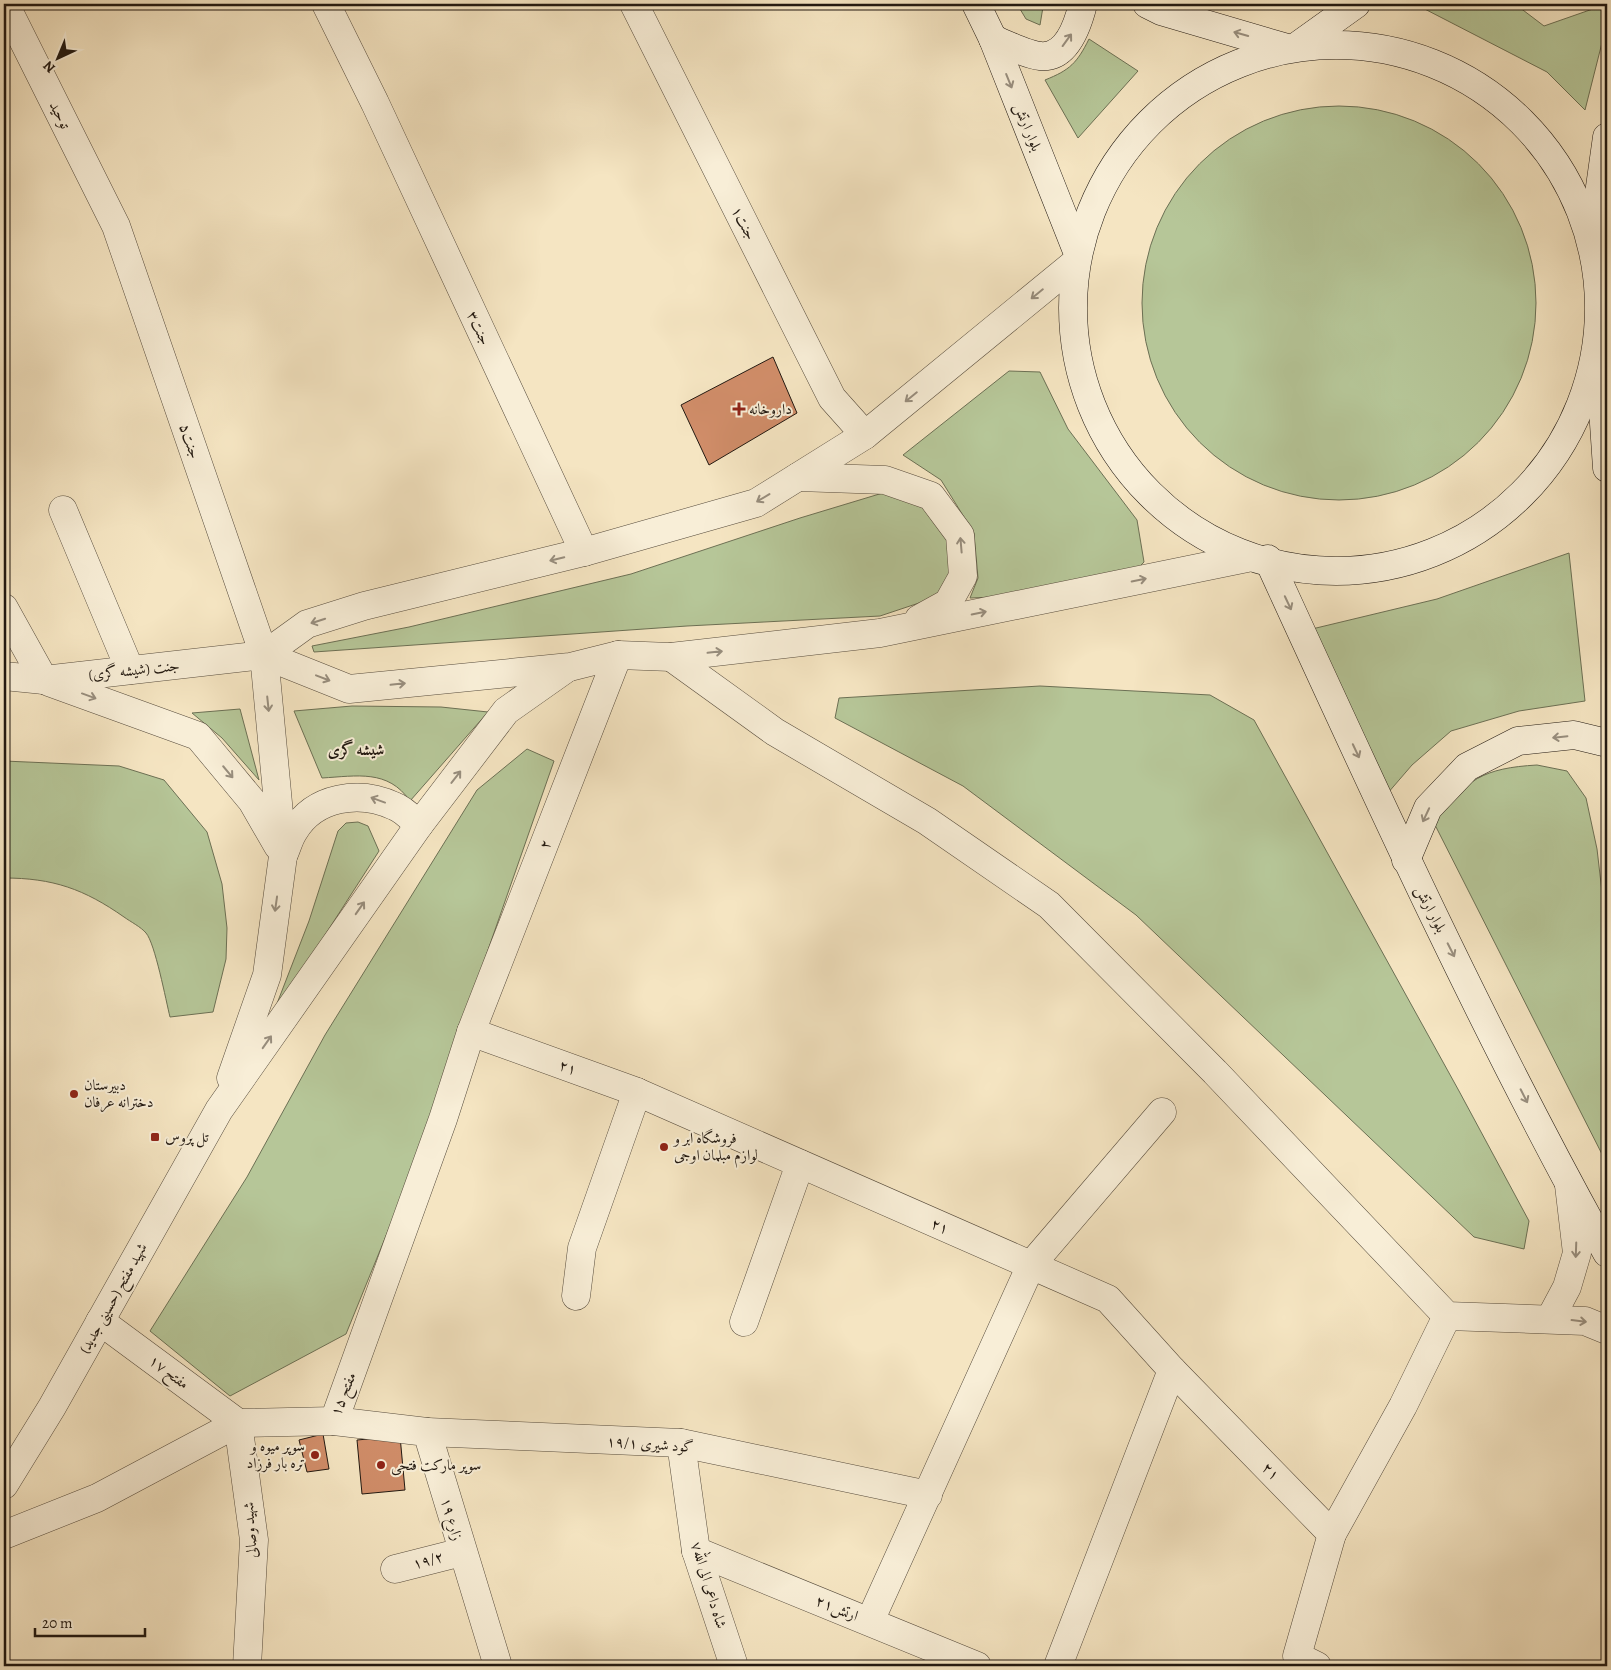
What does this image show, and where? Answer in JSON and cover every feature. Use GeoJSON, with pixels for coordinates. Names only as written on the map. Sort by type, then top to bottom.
{"type":"FeatureCollection","features":[{"type":"Feature","properties":{"kind":"street","name":"توحید"},"geometry":{"type":"LineString","coordinates":[[5,4],[116,226]]}},
{"type":"Feature","properties":{"kind":"street","name":"جنت۳"},"geometry":{"type":"LineString","coordinates":[[326,4],[375,103],[584,552]]}},
{"type":"Feature","properties":{"kind":"street","name":"جنت۱"},"geometry":{"type":"LineString","coordinates":[[634,4],[832,398],[865,435]]}},
{"type":"Feature","properties":{"kind":"street","name":"بلوار ارتش"},"geometry":{"type":"LineString","coordinates":[[976,4],[993,39],[1076,257]]}},
{"type":"Feature","properties":{"kind":"street"},"geometry":{"type":"LineString","coordinates":[[993,39],[1041,56],[1061,50],[1078,26],[1083,4]]}},
{"type":"Feature","properties":{"kind":"street"},"geometry":{"type":"LineString","coordinates":[[1147,4],[1161,11],[1292,47],[1374,47],[1448,69],[1512,112],[1562,172],[1592,244],[1600,294],[1598,345],[1607,468]]}},
{"type":"Feature","properties":{"kind":"street"},"geometry":{"type":"LineString","coordinates":[[1356,4],[1292,47],[1214,72],[1152,117],[1104,179],[1076,257],[1072,337],[1091,408],[1129,472],[1182,524],[1257,558],[1338,574],[1413,562],[1481,531],[1538,481],[1578,418],[1598,345]]}},
{"type":"Feature","properties":{"kind":"street"},"geometry":{"type":"LineString","coordinates":[[1592,244],[1607,137]]}},
{"type":"Feature","properties":{"kind":"street","name":"جنت۵"},"geometry":{"type":"LineString","coordinates":[[116,226],[264,655],[283,856]]}},
{"type":"Feature","properties":{"kind":"street"},"geometry":{"type":"LineString","coordinates":[[264,655],[307,624],[364,606],[584,552],[756,503],[865,435],[1076,257]]}},
{"type":"Feature","properties":{"kind":"street"},"geometry":{"type":"LineString","coordinates":[[798,477],[886,480],[931,496],[960,535],[963,576],[948,603],[918,620],[880,633]]}},
{"type":"Feature","properties":{"kind":"street"},"geometry":{"type":"LineString","coordinates":[[63,510],[130,670]]}},
{"type":"Feature","properties":{"kind":"street"},"geometry":{"type":"LineString","coordinates":[[264,655],[349,688],[570,666],[618,655],[671,657],[880,633],[1257,558]]}},
{"type":"Feature","properties":{"kind":"street","name":"بلوار ارتش"},"geometry":{"type":"LineString","coordinates":[[1257,558],[1569,1185],[1607,1253]]}},
{"type":"Feature","properties":{"kind":"street"},"geometry":{"type":"LineString","coordinates":[[4,608],[44,680],[198,736],[252,801],[283,856]]}},
{"type":"Feature","properties":{"kind":"street","name":"جنت (شیشه گری)"},"geometry":{"type":"LineString","coordinates":[[4,676],[44,680],[264,655]]}},
{"type":"Feature","properties":{"kind":"street","name":"۲"},"geometry":{"type":"LineString","coordinates":[[471,1032],[618,655]]}},
{"type":"Feature","properties":{"kind":"street"},"geometry":{"type":"LineString","coordinates":[[671,657],[775,732],[927,822],[1049,905],[1215,1072],[1447,1316],[1585,1321],[1607,1330]]}},
{"type":"Feature","properties":{"kind":"street"},"geometry":{"type":"LineString","coordinates":[[219,1110],[419,825],[506,711],[570,666]]}},
{"type":"Feature","properties":{"kind":"street"},"geometry":{"type":"LineString","coordinates":[[1406,860],[1428,808],[1467,767],[1518,741],[1574,736],[1607,744]]}},
{"type":"Feature","properties":{"kind":"street"},"geometry":{"type":"LineString","coordinates":[[219,1110],[267,975],[283,856],[294,830],[314,810],[341,798],[369,796],[396,806],[419,825]]}},
{"type":"Feature","properties":{"kind":"street","name":"۲۱"},"geometry":{"type":"LineString","coordinates":[[471,1032],[637,1092],[1108,1299],[1172,1370],[1332,1534]]}},
{"type":"Feature","properties":{"kind":"street","name":"مفتح ۱۵"},"geometry":{"type":"LineString","coordinates":[[4,1535],[97,1498],[238,1423],[334,1421],[443,1119],[471,1032]]}},
{"type":"Feature","properties":{"kind":"street"},"geometry":{"type":"LineString","coordinates":[[576,1296],[582,1248],[637,1092]]}},
{"type":"Feature","properties":{"kind":"street","name":"شهید مفتح (حسینی جدید)"},"geometry":{"type":"LineString","coordinates":[[4,1485],[100,1321],[219,1110]]}},
{"type":"Feature","properties":{"kind":"street"},"geometry":{"type":"LineString","coordinates":[[870,1621],[1031,1265],[1162,1112]]}},
{"type":"Feature","properties":{"kind":"street"},"geometry":{"type":"LineString","coordinates":[[744,1322],[800,1164]]}},
{"type":"Feature","properties":{"kind":"street"},"geometry":{"type":"LineString","coordinates":[[1550,1319],[1567,1287],[1577,1253],[1569,1185]]}},
{"type":"Feature","properties":{"kind":"street"},"geometry":{"type":"LineString","coordinates":[[1317,1666],[1297,1656],[1332,1534],[1403,1406],[1447,1316]]}},
{"type":"Feature","properties":{"kind":"street","name":"مفتح ۱۷"},"geometry":{"type":"LineString","coordinates":[[100,1321],[238,1423]]}},
{"type":"Feature","properties":{"kind":"street"},"geometry":{"type":"LineString","coordinates":[[1058,1666],[1172,1370]]}},
{"type":"Feature","properties":{"kind":"street"},"geometry":{"type":"LineString","coordinates":[[334,1421],[427,1432]]}},
{"type":"Feature","properties":{"kind":"street","name":"شهید وصالی"},"geometry":{"type":"LineString","coordinates":[[238,1423],[254,1540],[247,1666]]}},
{"type":"Feature","properties":{"kind":"street","name":"۱۹/۱ گود شیری"},"geometry":{"type":"LineString","coordinates":[[427,1432],[681,1444],[928,1495]]}},
{"type":"Feature","properties":{"kind":"street","name":"۱۹ زارع"},"geometry":{"type":"LineString","coordinates":[[427,1432],[498,1666]]}},
{"type":"Feature","properties":{"kind":"street","name":"شاه داعی الی الله۷"},"geometry":{"type":"LineString","coordinates":[[681,1444],[696,1551],[734,1666]]}},
{"type":"Feature","properties":{"kind":"street","name":"ارتش۲۱"},"geometry":{"type":"LineString","coordinates":[[696,1551],[977,1666]]}},
{"type":"Feature","properties":{"kind":"street","name":"۱۹/۲"},"geometry":{"type":"LineString","coordinates":[[395,1569],[462,1552]]}},
{"type":"Feature","properties":{"kind":"green space"},"geometry":{"type":"Polygon","coordinates":[[[1017,4],[1042,4],[1040,25],[1026,19],[1017,4]]]}},
{"type":"Feature","properties":{"kind":"green space"},"geometry":{"type":"Polygon","coordinates":[[[1415,4],[1515,4],[1544,26],[1607,4],[1607,23],[1585,110],[1547,72],[1415,4]]]}},
{"type":"Feature","properties":{"kind":"green space"},"geometry":{"type":"Polygon","coordinates":[[[1089,39],[1138,71],[1078,138],[1045,80],[1061,73],[1072,65],[1081,54],[1089,39]]]}},
{"type":"Feature","properties":{"kind":"green space"},"geometry":{"type":"Polygon","coordinates":[[[1339,106],[1377,110],[1414,121],[1448,139],[1478,164],[1503,194],[1521,228],[1532,265],[1536,303],[1532,341],[1521,378],[1503,412],[1478,442],[1448,467],[1414,485],[1377,496],[1339,500],[1301,496],[1264,485],[1230,467],[1200,442],[1175,412],[1157,378],[1146,341],[1142,303],[1146,265],[1157,228],[1175,194],[1200,164],[1230,139],[1264,121],[1301,110],[1339,106]]]}},
{"type":"Feature","properties":{"kind":"green space"},"geometry":{"type":"Polygon","coordinates":[[[1009,371],[1040,372],[1068,429],[1137,520],[1144,562],[1115,592],[970,598],[978,578],[974,533],[941,480],[903,455],[1009,371]]]}},
{"type":"Feature","properties":{"kind":"green space"},"geometry":{"type":"Polygon","coordinates":[[[886,492],[923,508],[948,539],[951,571],[937,597],[880,616],[687,626],[314,652],[312,646],[409,627],[631,574],[800,518],[886,492]]]}},
{"type":"Feature","properties":{"kind":"green space"},"geometry":{"type":"Polygon","coordinates":[[[1569,553],[1585,701],[1519,711],[1451,731],[1412,765],[1387,794],[1312,629],[1437,599],[1569,553]]]}},
{"type":"Feature","properties":{"kind":"green space"},"geometry":{"type":"Polygon","coordinates":[[[1040,686],[1210,695],[1254,720],[1529,1221],[1524,1249],[1474,1237],[1136,915],[963,786],[835,718],[839,698],[1040,686]]]}},
{"type":"Feature","properties":{"kind":"green space"},"geometry":{"type":"Polygon","coordinates":[[[352,706],[441,707],[488,712],[410,801],[401,791],[382,779],[359,776],[322,778],[294,711],[352,706]]]}},
{"type":"Feature","properties":{"kind":"green space"},"geometry":{"type":"Polygon","coordinates":[[[240,709],[259,780],[222,738],[192,713],[240,709]]]}},
{"type":"Feature","properties":{"kind":"green space"},"geometry":{"type":"Polygon","coordinates":[[[527,749],[554,761],[401,1199],[346,1334],[230,1396],[150,1331],[247,1177],[325,1035],[477,790],[527,749]]]}},
{"type":"Feature","properties":{"kind":"green space"},"geometry":{"type":"Polygon","coordinates":[[[4,761],[119,766],[164,780],[207,832],[222,884],[227,928],[226,959],[213,1012],[170,1017],[153,948],[146,933],[109,907],[81,892],[53,883],[4,878],[4,761]]]}},
{"type":"Feature","properties":{"kind":"green space"},"geometry":{"type":"Polygon","coordinates":[[[1537,765],[1567,771],[1586,798],[1597,849],[1607,935],[1607,1164],[1434,823],[1456,796],[1477,779],[1503,769],[1537,765]]]}},
{"type":"Feature","properties":{"kind":"green space"},"geometry":{"type":"Polygon","coordinates":[[[358,822],[368,826],[379,851],[271,1019],[309,921],[338,831],[346,823],[358,822]]]}},
{"type":"Feature","properties":{"kind":"building","name":"داروخانه"},"geometry":{"type":"Polygon","coordinates":[[[773,357],[797,413],[709,465],[681,405],[773,357]]]}},
{"type":"Feature","properties":{"kind":"building","name":"سوپر میوه و تره بار فرزاد"},"geometry":{"type":"Polygon","coordinates":[[[323,1434],[329,1469],[307,1472],[299,1440],[323,1434]]]}},
{"type":"Feature","properties":{"kind":"building","name":"سوپر مارکت فتحی"},"geometry":{"type":"Polygon","coordinates":[[[400,1436],[405,1490],[362,1494],[357,1440],[400,1436]]]}},
{"type":"Feature","properties":{"kind":"place","name":"داروخانه"},"geometry":{"type":"Point","coordinates":[739,409]}},
{"type":"Feature","properties":{"kind":"place","name":"دبیرستان دخترانه عرفان"},"geometry":{"type":"Point","coordinates":[74,1094]}},
{"type":"Feature","properties":{"kind":"place","name":"تل پروس"},"geometry":{"type":"Point","coordinates":[155,1137]}},
{"type":"Feature","properties":{"kind":"place","name":"فروشگاه ابر و لوازم مبلمان اوجی"},"geometry":{"type":"Point","coordinates":[664,1147]}},
{"type":"Feature","properties":{"kind":"place","name":"سوپر میوه و تره بار فرزاد"},"geometry":{"type":"Point","coordinates":[315,1455]}},
{"type":"Feature","properties":{"kind":"place","name":"سوپر مارکت فتحی"},"geometry":{"type":"Point","coordinates":[381,1465]}},
{"type":"Feature","properties":{"kind":"district","name":"شیشه گری"},"geometry":{"type":"Point","coordinates":[356,749]}}]}
